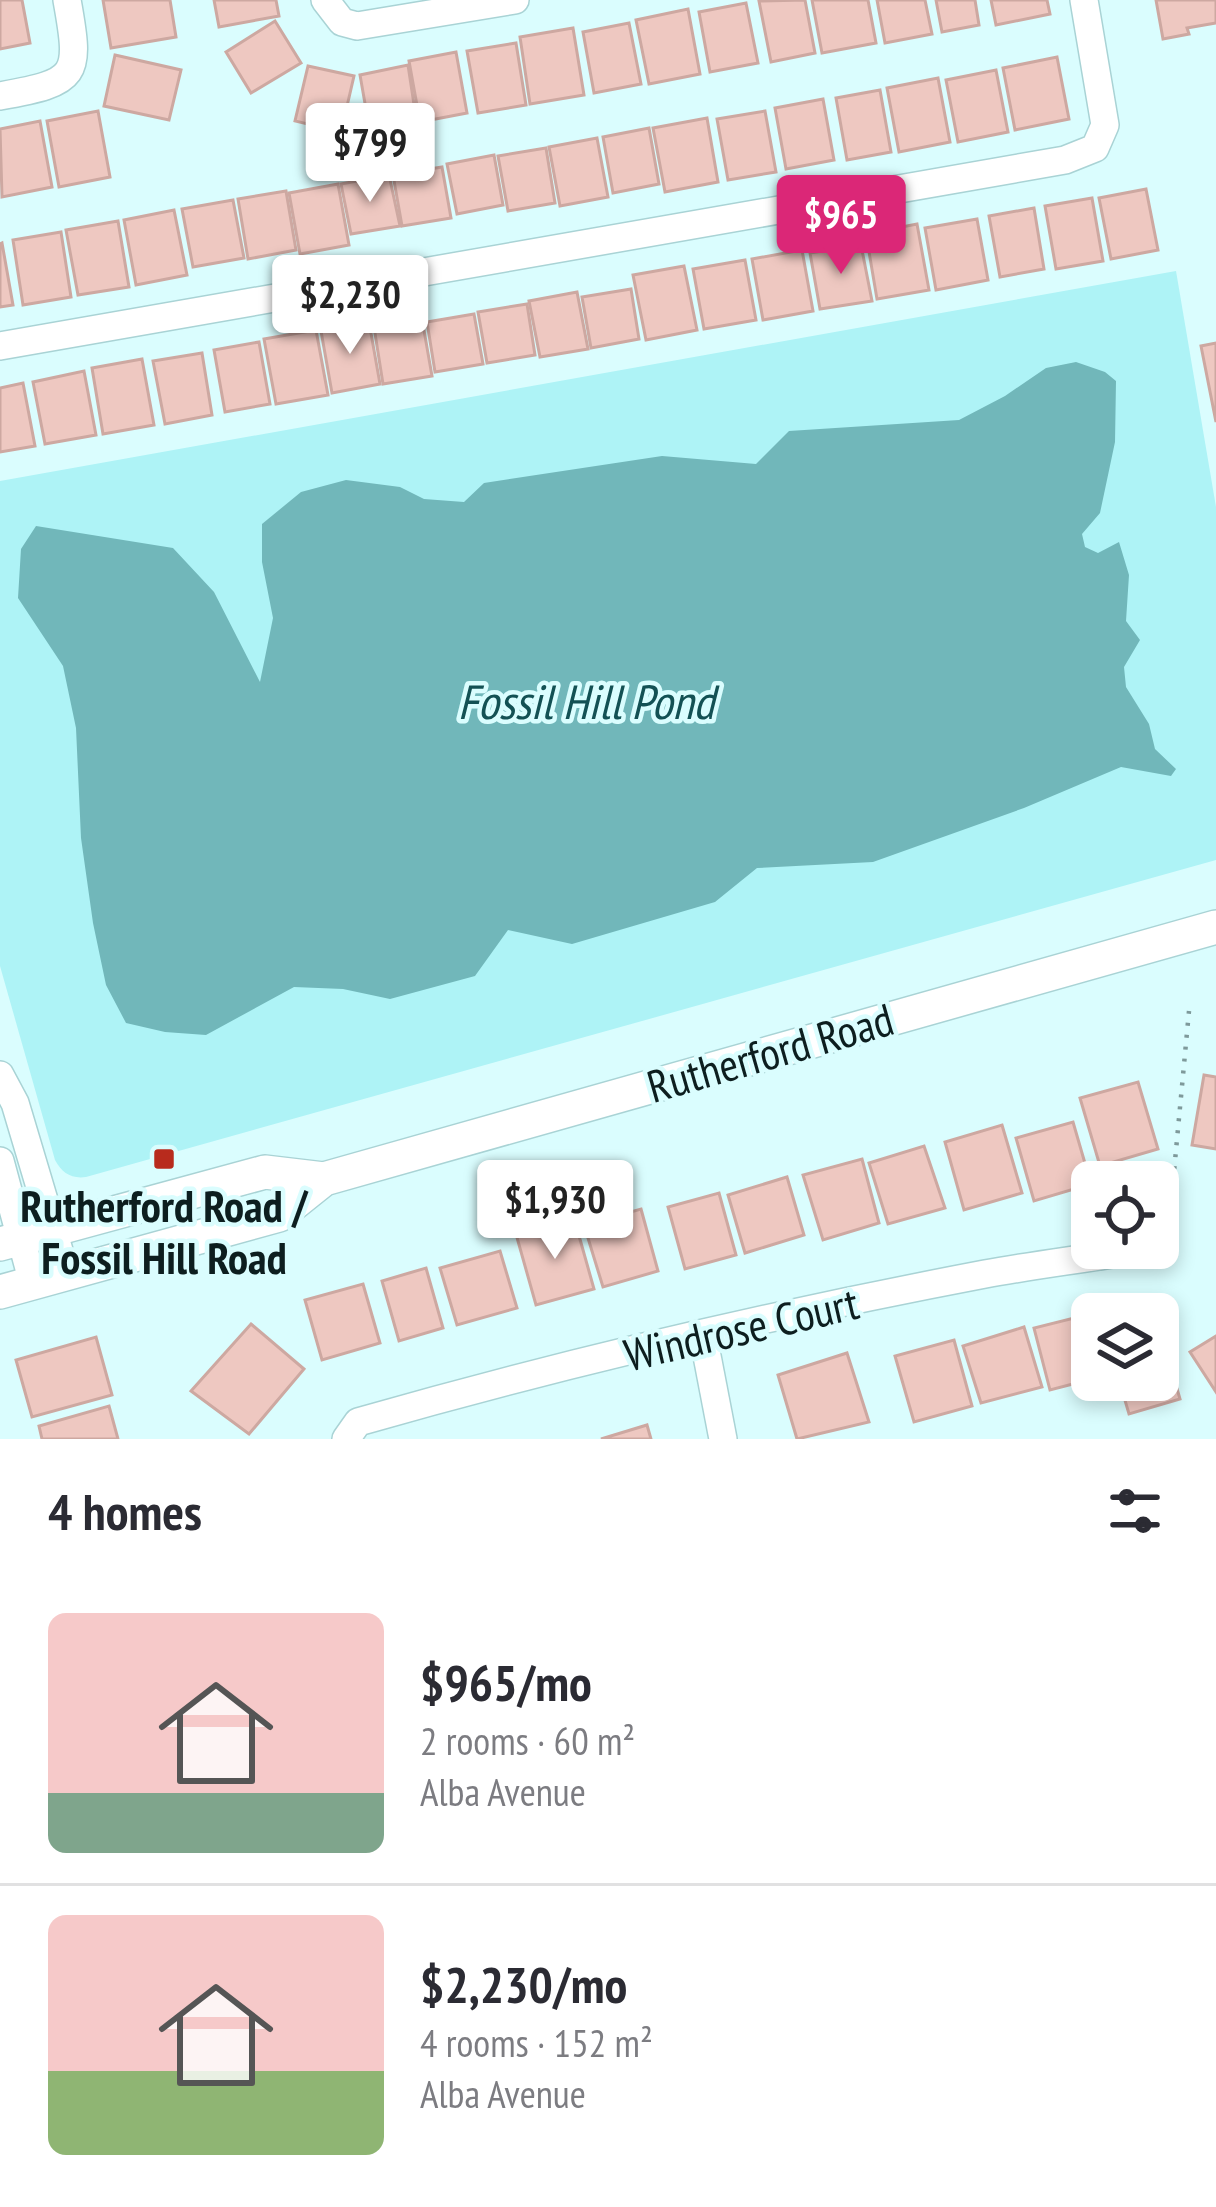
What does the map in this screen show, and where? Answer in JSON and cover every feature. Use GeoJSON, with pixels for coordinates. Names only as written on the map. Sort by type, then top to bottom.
{"type":"FeatureCollection","features":[{"type":"Feature","properties":{"kind":"main road","name":"Rutherford Road"},"geometry":{"type":"LineString","coordinates":[[24,1238],[265,1172],[324,1179],[1216,927]]}},
{"type":"Feature","properties":{"kind":"main road","name":"Rutherford Road"},"geometry":{"type":"LineString","coordinates":[[33,1283],[279,1215],[324,1179]]}},
{"type":"Feature","properties":{"kind":"street"},"geometry":{"type":"LineString","coordinates":[[0,96],[48,86],[74,67],[68,0]]}},
{"type":"Feature","properties":{"kind":"street"},"geometry":{"type":"LineString","coordinates":[[325,0],[342,22],[357,26],[515,0]]}},
{"type":"Feature","properties":{"kind":"street"},"geometry":{"type":"LineString","coordinates":[[0,346],[1065,160],[1094,148],[1105,125],[1084,0]]}},
{"type":"Feature","properties":{"kind":"street"},"geometry":{"type":"LineString","coordinates":[[0,1075],[15,1103],[24,1238]]}},
{"type":"Feature","properties":{"kind":"street"},"geometry":{"type":"LineString","coordinates":[[0,1161],[33,1283]]}},
{"type":"Feature","properties":{"kind":"street","name":"Windrose Court"},"geometry":{"type":"LineString","coordinates":[[346,1439],[358,1422],[512,1380],[988,1273],[1071,1260]]}},
{"type":"Feature","properties":{"kind":"street"},"geometry":{"type":"LineString","coordinates":[[703,1335],[723,1439]]}},
{"type":"Feature","properties":{"kind":"path"},"geometry":{"type":"LineString","coordinates":[[1175,1161],[1189,1011]]}},
{"type":"Feature","properties":{"kind":"shaded area","name":"Fossil Hill Pond"},"geometry":{"type":"Polygon","coordinates":[[[1176,271],[1216,507],[1216,860],[86,1177],[71,1176],[61,1168],[0,966],[0,481],[1176,271]]]}},
{"type":"Feature","properties":{"kind":"water","name":"Fossil Hill Pond"},"geometry":{"type":"Polygon","coordinates":[[[1076,362],[1116,381],[1115,442],[1100,513],[1082,534],[1085,547],[1098,553],[1119,542],[1129,575],[1126,621],[1140,640],[1124,667],[1126,687],[1149,724],[1155,749],[1176,769],[1171,776],[1121,767],[873,862],[757,868],[715,902],[572,944],[508,930],[475,976],[390,999],[343,989],[294,987],[206,1035],[126,1023],[106,985],[93,923],[81,838],[76,728],[63,666],[18,598],[21,549],[36,526],[173,548],[214,592],[260,682],[273,618],[262,562],[262,524],[301,492],[346,480],[400,487],[424,499],[464,502],[484,483],[662,456],[756,464],[789,431],[959,420],[1046,368],[1076,362]]]}},
{"type":"Feature","properties":{"kind":"building"},"geometry":{"type":"Polygon","coordinates":[[[0,0],[22,0],[30,43],[0,49],[0,0]]]}},
{"type":"Feature","properties":{"kind":"building"},"geometry":{"type":"Polygon","coordinates":[[[103,0],[170,0],[176,37],[111,48],[103,0]]]}},
{"type":"Feature","properties":{"kind":"building"},"geometry":{"type":"Polygon","coordinates":[[[214,0],[276,0],[279,16],[219,27],[214,0]]]}},
{"type":"Feature","properties":{"kind":"building"},"geometry":{"type":"Polygon","coordinates":[[[805,0],[815,53],[771,62],[759,1],[805,0]]]}},
{"type":"Feature","properties":{"kind":"building"},"geometry":{"type":"Polygon","coordinates":[[[812,0],[868,0],[876,43],[822,53],[812,0]]]}},
{"type":"Feature","properties":{"kind":"building"},"geometry":{"type":"Polygon","coordinates":[[[877,0],[925,0],[932,34],[885,43],[877,0]]]}},
{"type":"Feature","properties":{"kind":"building"},"geometry":{"type":"Polygon","coordinates":[[[936,0],[975,0],[979,25],[942,32],[936,0]]]}},
{"type":"Feature","properties":{"kind":"building"},"geometry":{"type":"Polygon","coordinates":[[[991,0],[1047,0],[1050,14],[996,25],[991,0]]]}},
{"type":"Feature","properties":{"kind":"building"},"geometry":{"type":"Polygon","coordinates":[[[1156,0],[1216,0],[1216,23],[1163,39],[1156,0]]]}},
{"type":"Feature","properties":{"kind":"building"},"geometry":{"type":"Polygon","coordinates":[[[746,3],[758,63],[710,72],[699,12],[746,3]]]}},
{"type":"Feature","properties":{"kind":"building"},"geometry":{"type":"Polygon","coordinates":[[[688,9],[700,74],[649,84],[636,20],[688,9]]]}},
{"type":"Feature","properties":{"kind":"building"},"geometry":{"type":"Polygon","coordinates":[[[275,21],[301,63],[251,93],[226,52],[275,21]]]}},
{"type":"Feature","properties":{"kind":"building"},"geometry":{"type":"Polygon","coordinates":[[[629,23],[641,84],[594,93],[583,32],[629,23]]]}},
{"type":"Feature","properties":{"kind":"building"},"geometry":{"type":"Polygon","coordinates":[[[573,28],[584,95],[530,104],[520,37],[573,28]]]}},
{"type":"Feature","properties":{"kind":"building"},"geometry":{"type":"Polygon","coordinates":[[[516,43],[526,105],[478,113],[467,51],[516,43]]]}},
{"type":"Feature","properties":{"kind":"building"},"geometry":{"type":"Polygon","coordinates":[[[456,52],[467,113],[420,122],[409,61],[456,52]]]}},
{"type":"Feature","properties":{"kind":"building"},"geometry":{"type":"Polygon","coordinates":[[[115,55],[181,70],[169,120],[104,106],[115,55]]]}},
{"type":"Feature","properties":{"kind":"building"},"geometry":{"type":"Polygon","coordinates":[[[1057,57],[1069,119],[1015,130],[1003,68],[1057,57]]]}},
{"type":"Feature","properties":{"kind":"building"},"geometry":{"type":"Polygon","coordinates":[[[408,65],[417,124],[370,132],[360,75],[408,65]]]}},
{"type":"Feature","properties":{"kind":"building"},"geometry":{"type":"Polygon","coordinates":[[[308,66],[354,76],[341,132],[295,121],[308,66]]]}},
{"type":"Feature","properties":{"kind":"building"},"geometry":{"type":"Polygon","coordinates":[[[996,70],[1008,132],[958,142],[946,80],[996,70]]]}},
{"type":"Feature","properties":{"kind":"building"},"geometry":{"type":"Polygon","coordinates":[[[938,78],[950,142],[899,152],[887,88],[938,78]]]}},
{"type":"Feature","properties":{"kind":"building"},"geometry":{"type":"Polygon","coordinates":[[[880,90],[891,152],[847,160],[836,98],[880,90]]]}},
{"type":"Feature","properties":{"kind":"building"},"geometry":{"type":"Polygon","coordinates":[[[823,99],[834,160],[786,169],[775,108],[823,99]]]}},
{"type":"Feature","properties":{"kind":"building"},"geometry":{"type":"Polygon","coordinates":[[[98,111],[110,177],[59,187],[47,121],[98,111]]]}},
{"type":"Feature","properties":{"kind":"building"},"geometry":{"type":"Polygon","coordinates":[[[765,111],[776,172],[728,180],[717,119],[765,111]]]}},
{"type":"Feature","properties":{"kind":"building"},"geometry":{"type":"Polygon","coordinates":[[[707,118],[718,182],[665,192],[653,128],[707,118]]]}},
{"type":"Feature","properties":{"kind":"building"},"geometry":{"type":"Polygon","coordinates":[[[40,121],[52,187],[2,197],[0,129],[40,121]]]}},
{"type":"Feature","properties":{"kind":"building"},"geometry":{"type":"Polygon","coordinates":[[[649,128],[659,184],[613,193],[603,137],[649,128]]]}},
{"type":"Feature","properties":{"kind":"building"},"geometry":{"type":"Polygon","coordinates":[[[597,138],[608,197],[560,206],[549,147],[597,138]]]}},
{"type":"Feature","properties":{"kind":"building"},"geometry":{"type":"Polygon","coordinates":[[[546,148],[555,203],[508,211],[498,156],[546,148]]]}},
{"type":"Feature","properties":{"kind":"building"},"geometry":{"type":"Polygon","coordinates":[[[494,155],[503,205],[457,214],[447,164],[494,155]]]}},
{"type":"Feature","properties":{"kind":"building"},"geometry":{"type":"Polygon","coordinates":[[[442,167],[451,218],[402,226],[393,175],[442,167]]]}},
{"type":"Feature","properties":{"kind":"building"},"geometry":{"type":"Polygon","coordinates":[[[389,175],[400,226],[351,234],[341,184],[389,175]]]}},
{"type":"Feature","properties":{"kind":"building"},"geometry":{"type":"Polygon","coordinates":[[[338,184],[349,245],[300,254],[289,193],[338,184]]]}},
{"type":"Feature","properties":{"kind":"building"},"geometry":{"type":"Polygon","coordinates":[[[1146,189],[1158,250],[1111,259],[1099,198],[1146,189]]]}},
{"type":"Feature","properties":{"kind":"building"},"geometry":{"type":"Polygon","coordinates":[[[286,191],[296,250],[248,259],[238,199],[286,191]]]}},
{"type":"Feature","properties":{"kind":"building"},"geometry":{"type":"Polygon","coordinates":[[[1092,198],[1103,261],[1056,269],[1045,206],[1092,198]]]}},
{"type":"Feature","properties":{"kind":"building"},"geometry":{"type":"Polygon","coordinates":[[[233,200],[244,258],[193,267],[182,209],[233,200]]]}},
{"type":"Feature","properties":{"kind":"building"},"geometry":{"type":"Polygon","coordinates":[[[1034,208],[1044,269],[1000,277],[989,216],[1034,208]]]}},
{"type":"Feature","properties":{"kind":"building"},"geometry":{"type":"Polygon","coordinates":[[[174,210],[187,275],[136,285],[124,220],[174,210]]]}},
{"type":"Feature","properties":{"kind":"building"},"geometry":{"type":"Polygon","coordinates":[[[977,219],[988,280],[936,290],[925,228],[977,219]]]}},
{"type":"Feature","properties":{"kind":"building"},"geometry":{"type":"Polygon","coordinates":[[[118,221],[129,287],[78,295],[66,230],[118,221]]]}},
{"type":"Feature","properties":{"kind":"building"},"geometry":{"type":"Polygon","coordinates":[[[917,224],[929,290],[877,299],[866,234],[917,224]]]}},
{"type":"Feature","properties":{"kind":"building"},"geometry":{"type":"Polygon","coordinates":[[[61,232],[71,297],[23,305],[13,240],[61,232]]]}},
{"type":"Feature","properties":{"kind":"building"},"geometry":{"type":"Polygon","coordinates":[[[0,244],[13,305],[0,307],[0,244]]]}},
{"type":"Feature","properties":{"kind":"building"},"geometry":{"type":"Polygon","coordinates":[[[861,245],[872,301],[820,309],[810,253],[861,245]]]}},
{"type":"Feature","properties":{"kind":"building"},"geometry":{"type":"Polygon","coordinates":[[[802,250],[813,311],[763,320],[752,259],[802,250]]]}},
{"type":"Feature","properties":{"kind":"building"},"geometry":{"type":"Polygon","coordinates":[[[745,260],[756,320],[704,329],[693,269],[745,260]]]}},
{"type":"Feature","properties":{"kind":"building"},"geometry":{"type":"Polygon","coordinates":[[[684,266],[697,330],[646,340],[633,275],[684,266]]]}},
{"type":"Feature","properties":{"kind":"building"},"geometry":{"type":"Polygon","coordinates":[[[631,289],[639,339],[591,348],[582,297],[631,289]]]}},
{"type":"Feature","properties":{"kind":"building"},"geometry":{"type":"Polygon","coordinates":[[[577,292],[588,349],[540,357],[529,301],[577,292]]]}},
{"type":"Feature","properties":{"kind":"building"},"geometry":{"type":"Polygon","coordinates":[[[527,304],[535,355],[487,363],[478,312],[527,304]]]}},
{"type":"Feature","properties":{"kind":"building"},"geometry":{"type":"Polygon","coordinates":[[[474,314],[483,364],[435,372],[427,322],[474,314]]]}},
{"type":"Feature","properties":{"kind":"building"},"geometry":{"type":"Polygon","coordinates":[[[422,319],[432,376],[383,384],[374,327],[422,319]]]}},
{"type":"Feature","properties":{"kind":"building"},"geometry":{"type":"Polygon","coordinates":[[[369,322],[380,384],[332,393],[321,331],[369,322]]]}},
{"type":"Feature","properties":{"kind":"building"},"geometry":{"type":"Polygon","coordinates":[[[316,330],[328,395],[276,404],[264,339],[316,330]]]}},
{"type":"Feature","properties":{"kind":"building"},"geometry":{"type":"Polygon","coordinates":[[[259,342],[270,404],[225,412],[214,350],[259,342]]]}},
{"type":"Feature","properties":{"kind":"building"},"geometry":{"type":"Polygon","coordinates":[[[1216,343],[1216,422],[1201,346],[1216,343]]]}},
{"type":"Feature","properties":{"kind":"building"},"geometry":{"type":"Polygon","coordinates":[[[202,353],[212,415],[165,424],[153,361],[202,353]]]}},
{"type":"Feature","properties":{"kind":"building"},"geometry":{"type":"Polygon","coordinates":[[[142,359],[154,425],[103,434],[92,368],[142,359]]]}},
{"type":"Feature","properties":{"kind":"building"},"geometry":{"type":"Polygon","coordinates":[[[84,371],[96,435],[45,444],[33,382],[84,371]]]}},
{"type":"Feature","properties":{"kind":"building"},"geometry":{"type":"Polygon","coordinates":[[[23,383],[35,446],[0,452],[0,388],[23,383]]]}},
{"type":"Feature","properties":{"kind":"building"},"geometry":{"type":"Polygon","coordinates":[[[1204,1075],[1216,1077],[1216,1149],[1192,1145],[1204,1075]]]}},
{"type":"Feature","properties":{"kind":"building"},"geometry":{"type":"Polygon","coordinates":[[[1138,1082],[1158,1149],[1117,1161],[1099,1161],[1080,1098],[1138,1082]]]}},
{"type":"Feature","properties":{"kind":"building"},"geometry":{"type":"Polygon","coordinates":[[[1073,1122],[1084,1161],[1071,1161],[1071,1190],[1034,1201],[1016,1138],[1073,1122]]]}},
{"type":"Feature","properties":{"kind":"building"},"geometry":{"type":"Polygon","coordinates":[[[1002,1125],[1022,1193],[964,1210],[945,1142],[1002,1125]]]}},
{"type":"Feature","properties":{"kind":"building"},"geometry":{"type":"Polygon","coordinates":[[[924,1146],[945,1208],[888,1224],[869,1163],[924,1146]]]}},
{"type":"Feature","properties":{"kind":"building"},"geometry":{"type":"Polygon","coordinates":[[[862,1159],[879,1223],[823,1240],[803,1175],[862,1159]]]}},
{"type":"Feature","properties":{"kind":"building"},"geometry":{"type":"Polygon","coordinates":[[[787,1177],[804,1235],[745,1253],[728,1195],[787,1177]]]}},
{"type":"Feature","properties":{"kind":"building"},"geometry":{"type":"Polygon","coordinates":[[[719,1193],[736,1255],[685,1269],[668,1207],[719,1193]]]}},
{"type":"Feature","properties":{"kind":"building"},"geometry":{"type":"Polygon","coordinates":[[[641,1209],[658,1271],[603,1287],[584,1225],[641,1209]]]}},
{"type":"Feature","properties":{"kind":"building"},"geometry":{"type":"Polygon","coordinates":[[[574,1218],[594,1289],[536,1305],[516,1234],[574,1218]]]}},
{"type":"Feature","properties":{"kind":"building"},"geometry":{"type":"Polygon","coordinates":[[[500,1251],[517,1308],[457,1325],[440,1268],[500,1251]]]}},
{"type":"Feature","properties":{"kind":"building"},"geometry":{"type":"Polygon","coordinates":[[[426,1268],[443,1328],[399,1341],[382,1281],[426,1268]]]}},
{"type":"Feature","properties":{"kind":"building"},"geometry":{"type":"Polygon","coordinates":[[[363,1284],[380,1343],[322,1360],[305,1300],[363,1284]]]}},
{"type":"Feature","properties":{"kind":"building"},"geometry":{"type":"Polygon","coordinates":[[[1071,1319],[1071,1384],[1050,1390],[1034,1328],[1071,1319]]]}},
{"type":"Feature","properties":{"kind":"building"},"geometry":{"type":"Polygon","coordinates":[[[251,1324],[304,1369],[249,1434],[191,1391],[251,1324]]]}},
{"type":"Feature","properties":{"kind":"building"},"geometry":{"type":"Polygon","coordinates":[[[1024,1327],[1042,1387],[981,1403],[963,1346],[1024,1327]]]}},
{"type":"Feature","properties":{"kind":"building"},"geometry":{"type":"Polygon","coordinates":[[[1216,1336],[1216,1392],[1190,1352],[1216,1336]]]}},
{"type":"Feature","properties":{"kind":"building"},"geometry":{"type":"Polygon","coordinates":[[[96,1337],[112,1395],[32,1417],[16,1360],[96,1337]]]}},
{"type":"Feature","properties":{"kind":"building"},"geometry":{"type":"Polygon","coordinates":[[[954,1340],[972,1406],[914,1422],[895,1356],[954,1340]]]}},
{"type":"Feature","properties":{"kind":"building"},"geometry":{"type":"Polygon","coordinates":[[[847,1353],[869,1422],[797,1439],[778,1375],[847,1353]]]}},
{"type":"Feature","properties":{"kind":"building"},"geometry":{"type":"Polygon","coordinates":[[[1125,1401],[1173,1401],[1129,1414],[1125,1401]]]}},
{"type":"Feature","properties":{"kind":"building"},"geometry":{"type":"Polygon","coordinates":[[[109,1406],[118,1439],[42,1439],[39,1426],[109,1406]]]}},
{"type":"Feature","properties":{"kind":"building"},"geometry":{"type":"Polygon","coordinates":[[[647,1425],[651,1439],[601,1439],[647,1425]]]}},
{"type":"Feature","properties":{"kind":"place","name":"Rutherford Road / Fossil Hill Road"},"geometry":{"type":"Point","coordinates":[164,1159]}}]}
